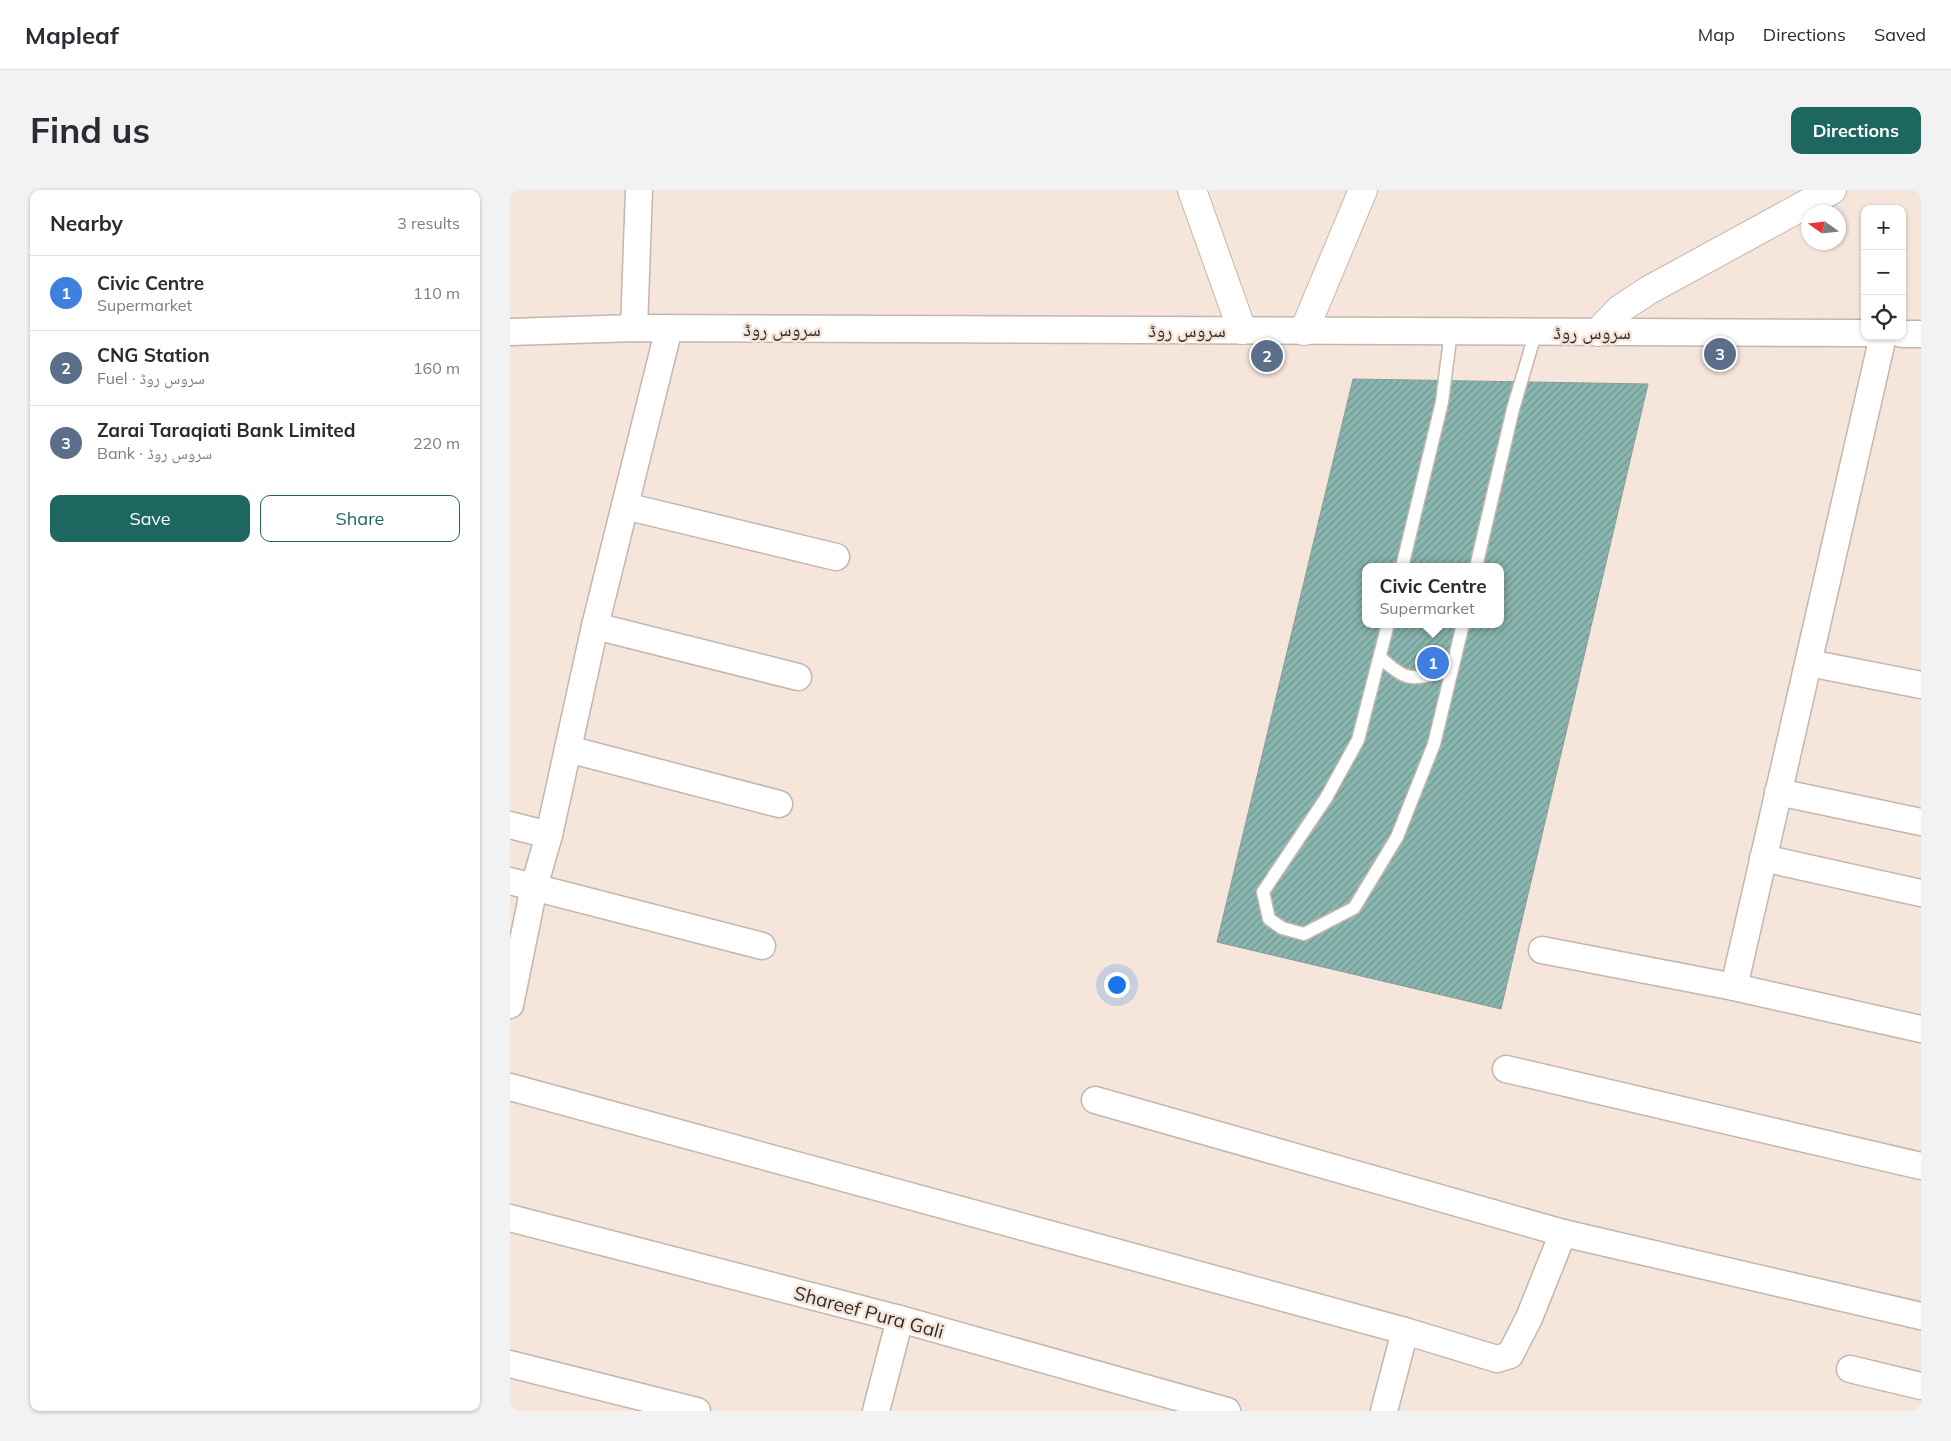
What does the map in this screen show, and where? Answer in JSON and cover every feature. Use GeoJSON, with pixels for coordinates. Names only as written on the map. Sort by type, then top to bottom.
{"type":"FeatureCollection","features":[{"type":"Feature","properties":{"kind":"highway"},"geometry":{"type":"LineString","coordinates":[[1192,190],[1242,330]]}},
{"type":"Feature","properties":{"kind":"highway"},"geometry":{"type":"LineString","coordinates":[[1304,331],[1363,190]]}},
{"type":"Feature","properties":{"kind":"highway"},"geometry":{"type":"LineString","coordinates":[[1598,332],[1620,309],[1649,290],[1832,190]]}},
{"type":"Feature","properties":{"kind":"street"},"geometry":{"type":"LineString","coordinates":[[634,328],[640,190]]}},
{"type":"Feature","properties":{"kind":"street"},"geometry":{"type":"LineString","coordinates":[[510,1005],[522,884],[549,836],[595,626],[670,328]]}},
{"type":"Feature","properties":{"kind":"street","name":"سروس روڈ"},"geometry":{"type":"LineString","coordinates":[[510,332],[670,328],[1861,333]]}},
{"type":"Feature","properties":{"kind":"street"},"geometry":{"type":"LineString","coordinates":[[1906,334],[1921,334]]}},
{"type":"Feature","properties":{"kind":"street"},"geometry":{"type":"LineString","coordinates":[[1734,987],[1882,340]]}},
{"type":"Feature","properties":{"kind":"street"},"geometry":{"type":"LineString","coordinates":[[625,506],[836,557]]}},
{"type":"Feature","properties":{"kind":"street"},"geometry":{"type":"LineString","coordinates":[[595,626],[798,677]]}},
{"type":"Feature","properties":{"kind":"street"},"geometry":{"type":"LineString","coordinates":[[1808,663],[1921,686]]}},
{"type":"Feature","properties":{"kind":"street"},"geometry":{"type":"LineString","coordinates":[[568,749],[778,804]]}},
{"type":"Feature","properties":{"kind":"street"},"geometry":{"type":"LineString","coordinates":[[1778,792],[1921,822]]}},
{"type":"Feature","properties":{"kind":"street"},"geometry":{"type":"LineString","coordinates":[[510,825],[549,836]]}},
{"type":"Feature","properties":{"kind":"street"},"geometry":{"type":"LineString","coordinates":[[1764,858],[1921,893]]}},
{"type":"Feature","properties":{"kind":"street"},"geometry":{"type":"LineString","coordinates":[[522,884],[762,946]]}},
{"type":"Feature","properties":{"kind":"street"},"geometry":{"type":"LineString","coordinates":[[1542,950],[1734,987],[1921,1029]]}},
{"type":"Feature","properties":{"kind":"street"},"geometry":{"type":"LineString","coordinates":[[1506,1068],[1921,1166]]}},
{"type":"Feature","properties":{"kind":"street"},"geometry":{"type":"LineString","coordinates":[[510,1087],[1404,1331],[1497,1359],[1510,1355],[1529,1318],[1563,1234]]}},
{"type":"Feature","properties":{"kind":"street"},"geometry":{"type":"LineString","coordinates":[[1095,1100],[1563,1234],[1921,1316]]}},
{"type":"Feature","properties":{"kind":"street","name":"Shareef Pura Gali"},"geometry":{"type":"LineString","coordinates":[[510,1218],[900,1319],[1227,1411]]}},
{"type":"Feature","properties":{"kind":"street"},"geometry":{"type":"LineString","coordinates":[[876,1411],[900,1319]]}},
{"type":"Feature","properties":{"kind":"street"},"geometry":{"type":"LineString","coordinates":[[1384,1411],[1404,1331]]}},
{"type":"Feature","properties":{"kind":"street"},"geometry":{"type":"LineString","coordinates":[[510,1364],[696,1411]]}},
{"type":"Feature","properties":{"kind":"street"},"geometry":{"type":"LineString","coordinates":[[1850,1369],[1921,1386]]}},
{"type":"Feature","properties":{"kind":"lane"},"geometry":{"type":"LineString","coordinates":[[1403,563],[1442,402],[1451,331]]}},
{"type":"Feature","properties":{"kind":"lane"},"geometry":{"type":"LineString","coordinates":[[1477,563],[1513,409],[1536,331]]}},
{"type":"Feature","properties":{"kind":"lane"},"geometry":{"type":"LineString","coordinates":[[1387,628],[1358,740],[1326,798],[1263,892],[1269,919],[1282,928],[1304,934],[1354,908],[1397,837],[1434,744],[1461,628]]}},
{"type":"Feature","properties":{"kind":"lane"},"geometry":{"type":"LineString","coordinates":[[1380,657],[1397,674],[1414,678],[1452,669]]}},
{"type":"Feature","properties":{"kind":"building"},"geometry":{"type":"Polygon","coordinates":[[[1353,379],[1648,384],[1501,1009],[1217,942],[1353,379]]]}},
{"type":"Feature","properties":{"kind":"place","name":"Zarai Taraqiati Bank Limited"},"geometry":{"type":"Point","coordinates":[1720,354]}},
{"type":"Feature","properties":{"kind":"place","name":"CNG Station"},"geometry":{"type":"Point","coordinates":[1267,356]}},
{"type":"Feature","properties":{"kind":"place","name":"Civic Centre"},"geometry":{"type":"Point","coordinates":[1433,663]}}]}
